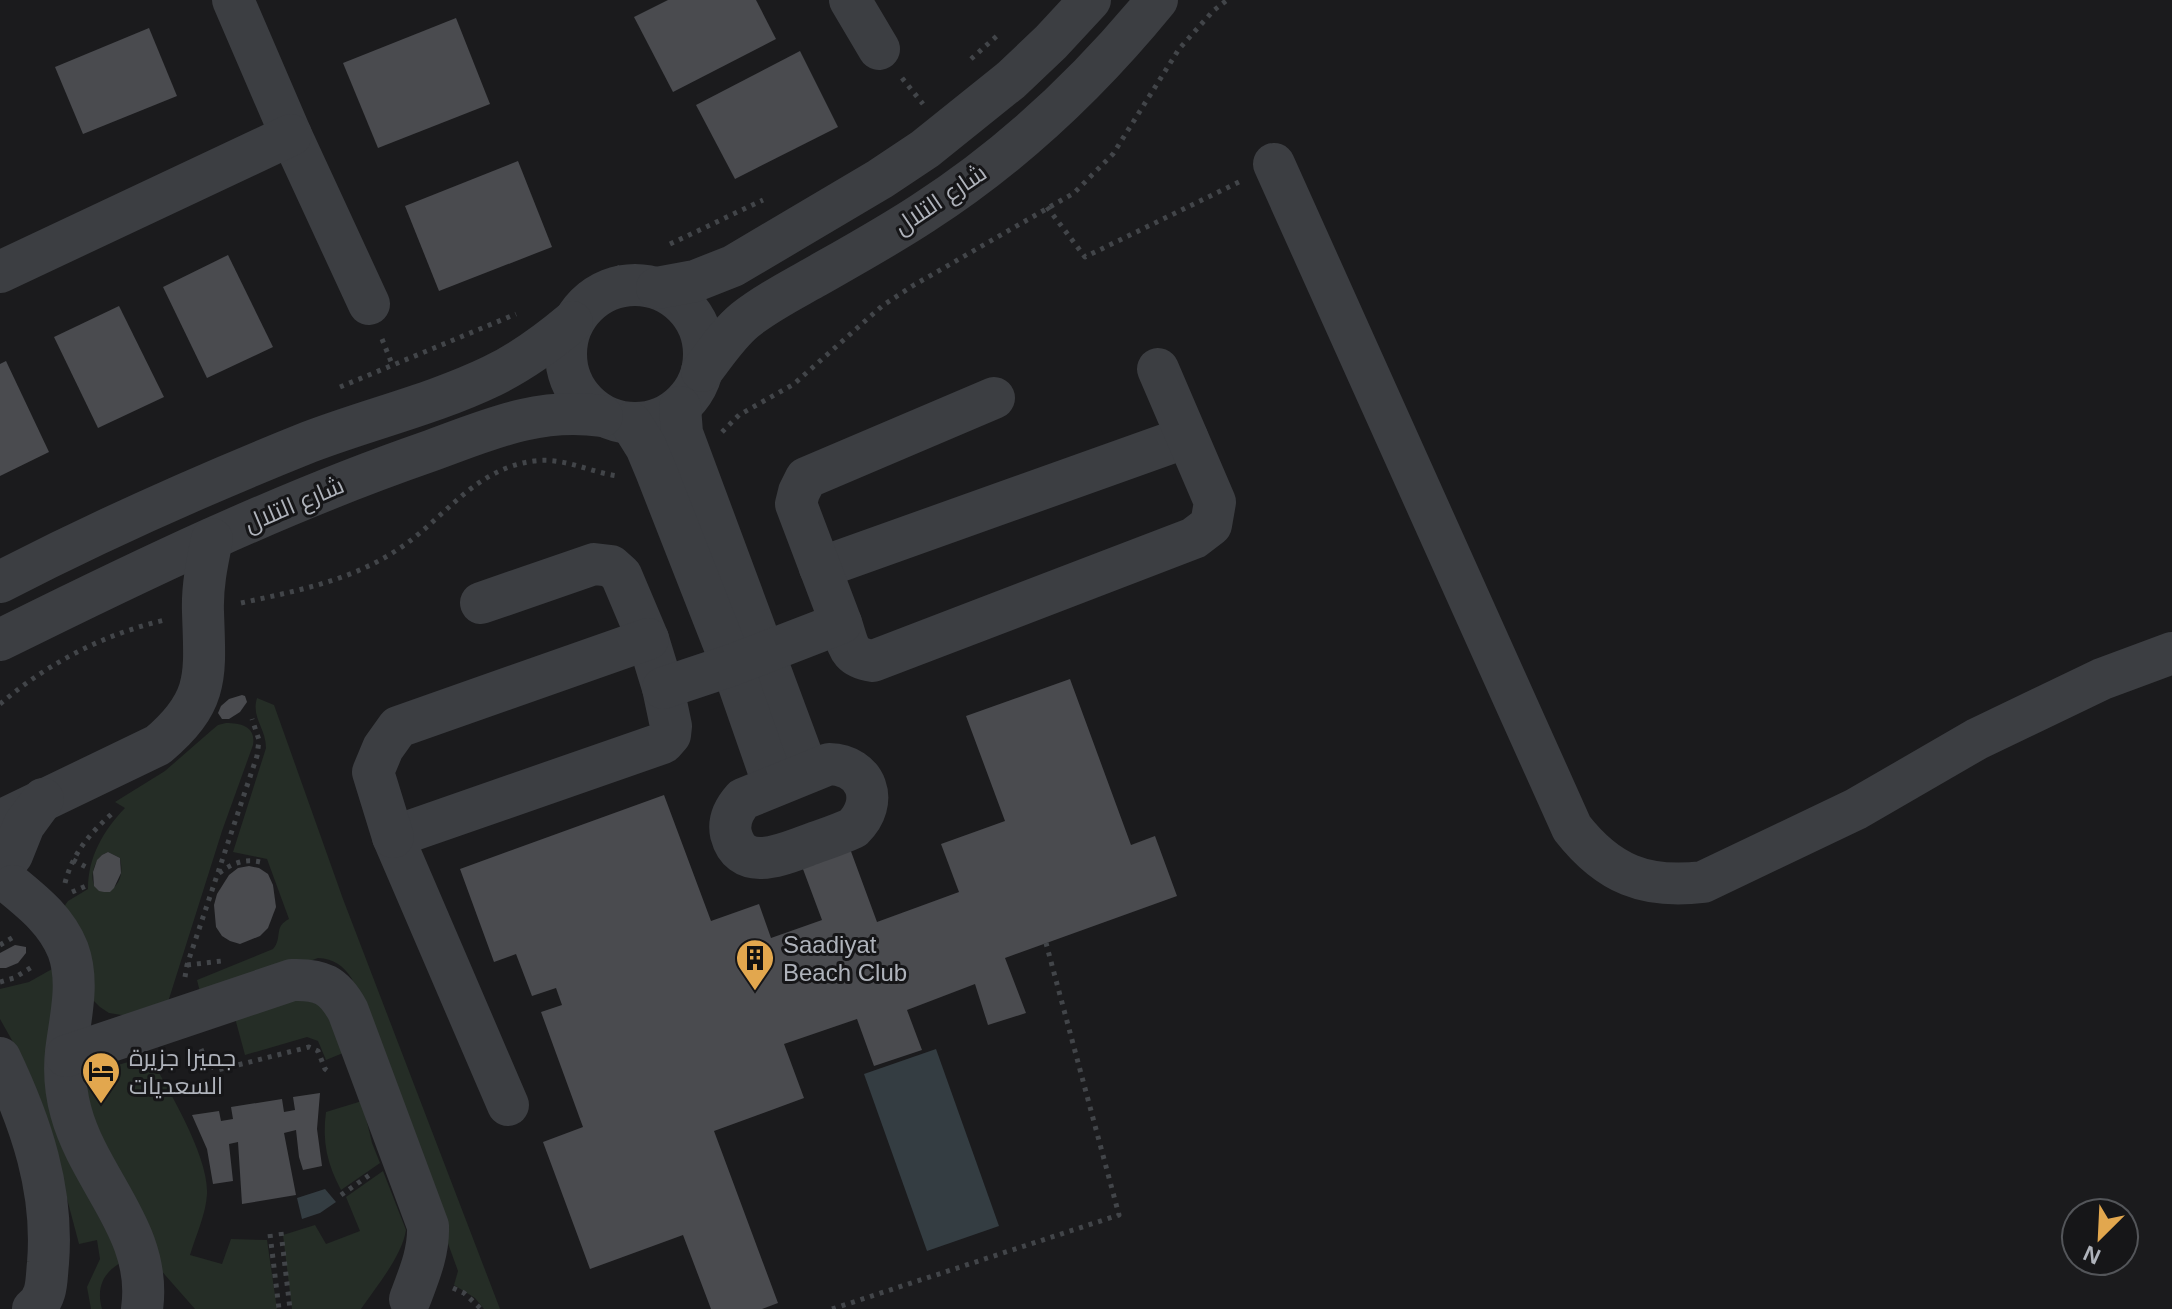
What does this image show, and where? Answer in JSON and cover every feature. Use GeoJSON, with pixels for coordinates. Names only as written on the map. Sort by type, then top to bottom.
{"type":"FeatureCollection","features":[{"type":"Feature","properties":{"kind":"street"},"geometry":{"type":"LineString","coordinates":[[233,0],[369,304]]}},
{"type":"Feature","properties":{"kind":"street"},"geometry":{"type":"LineString","coordinates":[[850,0],[879,49]]}},
{"type":"Feature","properties":{"kind":"street","name":"شارع التلال"},"geometry":{"type":"LineString","coordinates":[[648,267],[695,281],[733,266],[880,179],[925,149],[1011,80],[1090,0]]}},
{"type":"Feature","properties":{"kind":"street","name":"شارع التلال"},"geometry":{"type":"LineString","coordinates":[[702,371],[727,337],[772,300],[923,213],[979,174],[1081,85],[1157,0]]}},
{"type":"Feature","properties":{"kind":"street"},"geometry":{"type":"LineString","coordinates":[[0,272],[291,135]]}},
{"type":"Feature","properties":{"kind":"street"},"geometry":{"type":"LineString","coordinates":[[1274,164],[1572,828],[1599,858],[1616,869],[1657,883],[1680,885],[1703,882],[1856,809],[1977,739],[2102,679],[2172,653]]}},
{"type":"Feature","properties":{"kind":"street"},"geometry":{"type":"LineString","coordinates":[[616,419],[648,422],[665,416],[690,397],[702,371],[703,342],[693,316],[648,267],[641,285],[608,289],[582,308],[573,306],[566,339],[568,375],[588,405],[616,419],[646,447],[748,659]]}},
{"type":"Feature","properties":{"kind":"street","name":"شارع التلال"},"geometry":{"type":"LineString","coordinates":[[0,582],[147,510],[241,469],[492,376],[521,360],[573,306]]}},
{"type":"Feature","properties":{"kind":"street"},"geometry":{"type":"LineString","coordinates":[[994,398],[806,478],[796,504],[851,652],[860,659],[873,661],[1194,538],[1211,525],[1215,502],[1158,369]]}},
{"type":"Feature","properties":{"kind":"street"},"geometry":{"type":"LineString","coordinates":[[680,407],[682,433],[748,659],[791,779]]}},
{"type":"Feature","properties":{"kind":"street","name":"شارع التلال"},"geometry":{"type":"LineString","coordinates":[[0,640],[144,570],[343,482],[515,421],[558,413],[616,419]]}},
{"type":"Feature","properties":{"kind":"street"},"geometry":{"type":"LineString","coordinates":[[820,568],[1187,437]]}},
{"type":"Feature","properties":{"kind":"street"},"geometry":{"type":"LineString","coordinates":[[142,1309],[143,1273],[139,1253],[80,1138],[71,1111],[66,1084],[66,1056],[73,1001],[73,968],[61,936],[18,871],[43,799],[158,745],[176,729],[191,709],[201,687],[205,663],[204,587],[212,539]]}},
{"type":"Feature","properties":{"kind":"street"},"geometry":{"type":"LineString","coordinates":[[393,837],[663,743],[670,735],[663,688],[648,639],[621,575],[611,566],[594,564],[481,603]]}},
{"type":"Feature","properties":{"kind":"street"},"geometry":{"type":"LineString","coordinates":[[144,570],[159,578],[184,600],[205,640]]}},
{"type":"Feature","properties":{"kind":"street"},"geometry":{"type":"LineString","coordinates":[[663,688],[841,623]]}},
{"type":"Feature","properties":{"kind":"street"},"geometry":{"type":"LineString","coordinates":[[508,1105],[393,837],[373,772],[383,748],[398,727],[648,639]]}},
{"type":"Feature","properties":{"kind":"street"},"geometry":{"type":"LineString","coordinates":[[66,1056],[292,980],[310,979],[326,985],[340,996],[348,1011],[428,1226],[426,1254],[410,1299]]}},
{"type":"Feature","properties":{"kind":"street"},"geometry":{"type":"LineString","coordinates":[[0,1058],[28,1121],[44,1180],[50,1242],[45,1292],[41,1302],[33,1309]]}},
{"type":"Feature","properties":{"kind":"path"},"geometry":{"type":"LineString","coordinates":[[962,67],[1002,31]]}},
{"type":"Feature","properties":{"kind":"path"},"geometry":{"type":"LineString","coordinates":[[912,114],[933,95]]}},
{"type":"Feature","properties":{"kind":"path"},"geometry":{"type":"LineString","coordinates":[[1047,207],[1085,257],[1274,164]]}},
{"type":"Feature","properties":{"kind":"path"},"geometry":{"type":"LineString","coordinates":[[573,306],[648,267],[767,198]]}},
{"type":"Feature","properties":{"kind":"path"},"geometry":{"type":"LineString","coordinates":[[329,392],[516,314]]}},
{"type":"Feature","properties":{"kind":"path"},"geometry":{"type":"LineString","coordinates":[[252,719],[259,748],[186,973],[185,987],[204,1060],[218,1070],[309,1047],[318,1051],[325,1069],[332,1073],[368,1062]]}},
{"type":"Feature","properties":{"kind":"path"},"geometry":{"type":"LineString","coordinates":[[73,860],[87,837],[115,811]]}},
{"type":"Feature","properties":{"kind":"path"},"geometry":{"type":"LineString","coordinates":[[0,945],[17,935],[18,871],[73,860],[88,868]]}},
{"type":"Feature","properties":{"kind":"path"},"geometry":{"type":"LineString","coordinates":[[218,873],[231,864],[247,860],[264,863]]}},
{"type":"Feature","properties":{"kind":"path"},"geometry":{"type":"LineString","coordinates":[[832,1309],[1119,1215],[1046,943]]}},
{"type":"Feature","properties":{"kind":"path"},"geometry":{"type":"LineString","coordinates":[[281,1232],[290,1309]]}},
{"type":"Feature","properties":{"kind":"path"},"geometry":{"type":"LineString","coordinates":[[270,1234],[279,1309]]}},
{"type":"Feature","properties":{"kind":"shaded area"},"geometry":{"type":"Polygon","coordinates":[[[257,698],[274,705],[343,899],[500,1309],[484,1309],[475,1298],[454,1285],[458,1271],[352,979],[345,970],[333,961],[318,958],[202,1000],[197,980],[273,949],[281,926],[289,919],[267,859],[233,852],[266,748],[257,717],[257,698]]]}},
{"type":"Feature","properties":{"kind":"shaded area"},"geometry":{"type":"Polygon","coordinates":[[[232,723],[247,727],[252,734],[253,745],[222,831],[168,1002],[128,1016],[109,1013],[93,1000],[61,911],[68,901],[88,889],[98,845],[125,808],[115,802],[165,771],[218,725],[232,723]],[[108,852],[97,860],[92,877],[99,890],[106,891],[118,882],[120,858],[108,852]]]}},
{"type":"Feature","properties":{"kind":"shaded area"},"geometry":{"type":"Polygon","coordinates":[[[61,964],[86,1192],[122,1262],[103,1281],[100,1294],[102,1309],[91,1309],[87,1287],[100,1259],[97,1240],[79,1244],[42,1104],[26,1065],[0,1019],[0,989],[29,982],[61,964]]]}},
{"type":"Feature","properties":{"kind":"shaded area"},"geometry":{"type":"Polygon","coordinates":[[[296,996],[325,1007],[343,1053],[326,1060],[318,1041],[307,1037],[245,1055],[235,1018],[296,996]]]}},
{"type":"Feature","properties":{"kind":"shaded area"},"geometry":{"type":"Polygon","coordinates":[[[936,1049],[999,1226],[927,1251],[864,1074],[936,1049]]]}},
{"type":"Feature","properties":{"kind":"shaded area"},"geometry":{"type":"Polygon","coordinates":[[[149,1056],[186,1123],[206,1179],[205,1209],[190,1255],[222,1264],[231,1239],[267,1240],[277,1309],[195,1309],[158,1267],[101,1149],[83,1075],[149,1056]]]}},
{"type":"Feature","properties":{"kind":"shaded area"},"geometry":{"type":"Polygon","coordinates":[[[362,1101],[380,1163],[341,1190],[327,1152],[326,1112],[362,1101]]]}},
{"type":"Feature","properties":{"kind":"shaded area"},"geometry":{"type":"Polygon","coordinates":[[[383,1171],[406,1230],[388,1271],[361,1309],[292,1309],[283,1235],[315,1225],[326,1244],[360,1231],[346,1197],[383,1171]]]}},
{"type":"Feature","properties":{"kind":"shaded area"},"geometry":{"type":"Polygon","coordinates":[[[325,1189],[336,1202],[320,1213],[302,1219],[297,1198],[325,1189]]]}},
{"type":"Feature","properties":{"kind":"building"},"geometry":{"type":"Polygon","coordinates":[[[668,0],[756,0],[776,39],[673,92],[634,17],[668,0]]]}},
{"type":"Feature","properties":{"kind":"building"},"geometry":{"type":"Polygon","coordinates":[[[456,18],[490,104],[378,148],[343,63],[456,18]]]}},
{"type":"Feature","properties":{"kind":"building"},"geometry":{"type":"Polygon","coordinates":[[[149,28],[177,96],[83,134],[55,67],[149,28]]]}},
{"type":"Feature","properties":{"kind":"building"},"geometry":{"type":"Polygon","coordinates":[[[800,51],[838,127],[735,179],[696,105],[800,51]]]}},
{"type":"Feature","properties":{"kind":"building"},"geometry":{"type":"Polygon","coordinates":[[[518,161],[552,247],[439,291],[405,206],[518,161]]]}},
{"type":"Feature","properties":{"kind":"building"},"geometry":{"type":"Polygon","coordinates":[[[228,255],[273,347],[207,378],[163,287],[228,255]]]}},
{"type":"Feature","properties":{"kind":"building"},"geometry":{"type":"Polygon","coordinates":[[[119,306],[164,397],[98,428],[54,337],[119,306]]]}},
{"type":"Feature","properties":{"kind":"building"},"geometry":{"type":"Polygon","coordinates":[[[6,361],[49,452],[0,476],[0,364],[6,361]]]}},
{"type":"Feature","properties":{"kind":"building","name":"Saadiyat Beach Club"},"geometry":{"type":"Polygon","coordinates":[[[1070,679],[1131,845],[1155,836],[1177,896],[1005,958],[1026,1013],[988,1025],[975,984],[907,1010],[922,1050],[874,1066],[857,1019],[784,1044],[804,1098],[714,1131],[778,1303],[762,1309],[711,1309],[683,1235],[590,1269],[543,1142],[583,1127],[541,1012],[562,1005],[556,988],[532,996],[516,954],[494,962],[460,869],[664,795],[711,921],[759,904],[771,938],[822,920],[794,845],[842,827],[877,922],[959,892],[941,844],[1005,821],[966,716],[1070,679]]]}},
{"type":"Feature","properties":{"kind":"building"},"geometry":{"type":"Polygon","coordinates":[[[242,695],[247,702],[240,712],[229,719],[222,719],[218,713],[221,706],[229,699],[242,695]]]}},
{"type":"Feature","properties":{"kind":"building"},"geometry":{"type":"Polygon","coordinates":[[[108,852],[120,858],[121,873],[114,888],[104,892],[94,886],[93,872],[97,860],[108,852]]]}},
{"type":"Feature","properties":{"kind":"building"},"geometry":{"type":"Polygon","coordinates":[[[249,866],[268,874],[276,907],[268,928],[260,936],[240,944],[222,936],[216,927],[214,905],[229,875],[238,868],[249,866]]]}},
{"type":"Feature","properties":{"kind":"building"},"geometry":{"type":"Polygon","coordinates":[[[15,945],[26,947],[26,953],[18,963],[0,968],[0,953],[15,945]]]}},
{"type":"Feature","properties":{"kind":"building"},"geometry":{"type":"Polygon","coordinates":[[[320,1093],[317,1129],[322,1166],[303,1170],[296,1130],[284,1133],[296,1195],[242,1204],[238,1142],[229,1144],[233,1181],[213,1184],[207,1149],[192,1115],[219,1111],[221,1121],[233,1119],[231,1107],[282,1099],[284,1112],[295,1110],[293,1097],[320,1093]]]}},
{"type":"Feature","properties":{"kind":"place","name":"Saadiyat Beach Club"},"geometry":{"type":"Point","coordinates":[755,992]}},
{"type":"Feature","properties":{"kind":"place","name":"جميرا جزيرة السعديات"},"geometry":{"type":"Point","coordinates":[101,1105]}}]}
